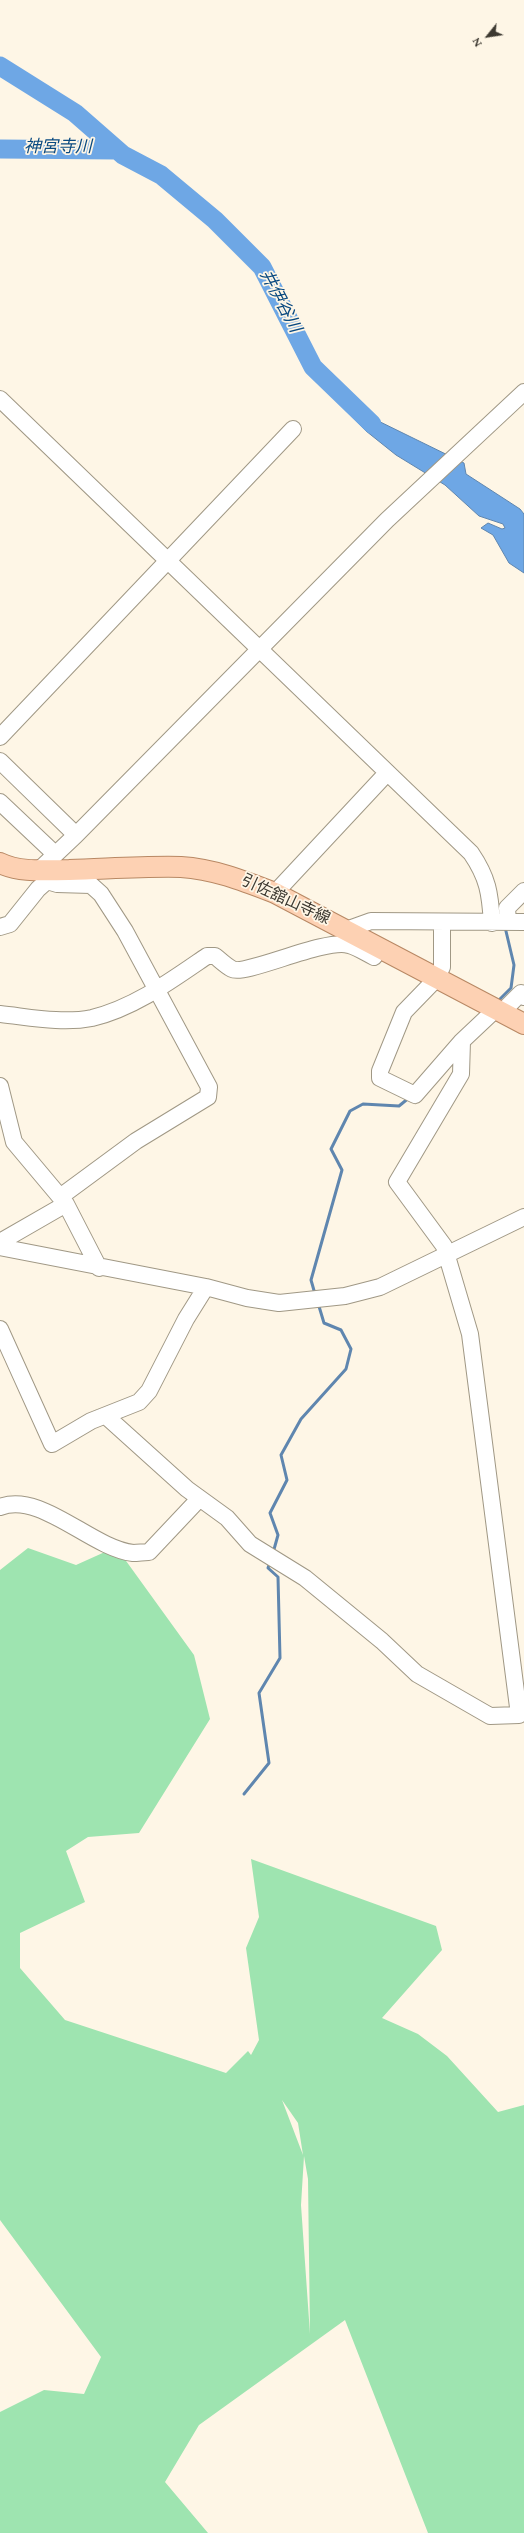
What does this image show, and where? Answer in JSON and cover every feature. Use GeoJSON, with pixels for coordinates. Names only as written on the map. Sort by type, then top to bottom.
{"type":"FeatureCollection","features":[{"type":"Feature","properties":{"kind":"main road","name":"引佐舘山寺線"},"geometry":{"type":"LineString","coordinates":[[0,863],[9,868],[48,869],[182,867],[225,874],[275,893],[524,1024]]}},
{"type":"Feature","properties":{"kind":"street"},"geometry":{"type":"LineString","coordinates":[[0,927],[10,924],[38,889],[48,869],[76,835],[397,510],[462,447],[524,392]]}},
{"type":"Feature","properties":{"kind":"street"},"geometry":{"type":"LineString","coordinates":[[0,399],[471,853],[487,880],[490,896],[500,923]]}},
{"type":"Feature","properties":{"kind":"street"},"geometry":{"type":"LineString","coordinates":[[0,737],[294,429]]}},
{"type":"Feature","properties":{"kind":"street"},"geometry":{"type":"LineString","coordinates":[[0,761],[76,835]]}},
{"type":"Feature","properties":{"kind":"street"},"geometry":{"type":"LineString","coordinates":[[275,893],[387,773]]}},
{"type":"Feature","properties":{"kind":"street"},"geometry":{"type":"LineString","coordinates":[[0,802],[57,884],[91,885],[101,894],[157,990],[209,1087],[208,1097],[136,1140],[63,1201],[0,1242]]}},
{"type":"Feature","properties":{"kind":"street"},"geometry":{"type":"LineString","coordinates":[[500,923],[507,908],[524,891]]}},
{"type":"Feature","properties":{"kind":"street"},"geometry":{"type":"LineString","coordinates":[[346,930],[371,921],[524,922]]}},
{"type":"Feature","properties":{"kind":"street"},"geometry":{"type":"LineString","coordinates":[[442,922],[442,967],[437,978],[404,1012],[380,1071],[380,1078],[415,1094],[462,1041],[523,990]]}},
{"type":"Feature","properties":{"kind":"street"},"geometry":{"type":"LineString","coordinates":[[0,1014],[67,1020],[91,1018],[115,1011],[157,990],[207,956],[215,956],[232,970],[242,970],[288,955],[337,945],[348,945],[374,957],[380,947]]}},
{"type":"Feature","properties":{"kind":"street"},"geometry":{"type":"LineString","coordinates":[[106,1416],[199,1499],[227,1518],[250,1544],[305,1578],[382,1641],[417,1674],[476,1710],[490,1716],[519,1714],[518,1671],[470,1334],[440,1238],[397,1182],[461,1074],[462,1041]]}},
{"type":"Feature","properties":{"kind":"street"},"geometry":{"type":"LineString","coordinates":[[0,1086],[14,1142],[63,1201],[99,1268]]}},
{"type":"Feature","properties":{"kind":"street"},"geometry":{"type":"LineString","coordinates":[[0,1247],[99,1268],[206,1287],[247,1298],[280,1303],[313,1301],[345,1296],[380,1287],[524,1217]]}},
{"type":"Feature","properties":{"kind":"street"},"geometry":{"type":"LineString","coordinates":[[0,1331],[52,1444],[91,1421],[139,1402],[149,1391],[186,1319],[206,1287]]}},
{"type":"Feature","properties":{"kind":"street"},"geometry":{"type":"LineString","coordinates":[[0,1507],[9,1504],[35,1507],[116,1547],[133,1553],[148,1552],[199,1499]]}},
{"type":"Feature","properties":{"kind":"green space"},"geometry":{"type":"Polygon","coordinates":[[[116,1547],[194,1655],[210,1719],[139,1833],[88,1837],[66,1851],[85,1902],[20,1933],[20,1968],[65,2020],[226,2073],[248,2051],[251,2055],[259,2040],[246,1948],[259,1917],[251,1859],[436,1926],[442,1950],[382,2018],[418,2034],[447,2056],[498,2112],[524,2105],[524,2533],[428,2533],[345,2320],[199,2425],[165,2482],[208,2533],[0,2533],[0,2412],[44,2390],[84,2394],[101,2357],[0,2220],[0,1570],[28,1548],[76,1565],[116,1547]],[[282,2100],[303,2155],[298,2123],[282,2100]],[[304,2156],[301,2205],[310,2334],[308,2179],[304,2156]]]}},
{"type":"Feature","properties":{"kind":"water"},"geometry":{"type":"Polygon","coordinates":[[[356,404],[364,414],[464,463],[466,474],[520,509],[524,514],[524,573],[509,563],[493,535],[481,528],[488,523],[502,529],[505,528],[503,524],[479,516],[445,485],[396,455],[366,431],[348,413],[356,404]]]}},
{"type":"Feature","properties":{"kind":"waterway","name":"井伊谷川"},"geometry":{"type":"LineString","coordinates":[[0,66],[75,113],[123,155],[161,175],[215,220],[262,267],[313,367],[372,424]]}},
{"type":"Feature","properties":{"kind":"waterway","name":"神宮寺川"},"geometry":{"type":"LineString","coordinates":[[0,149],[117,150]]}},
{"type":"Feature","properties":{"kind":"waterway"},"geometry":{"type":"LineString","coordinates":[[500,999],[511,988],[514,965],[505,927]]}},
{"type":"Feature","properties":{"kind":"waterway"},"geometry":{"type":"LineString","coordinates":[[315,1294],[311,1280],[342,1170],[331,1149],[350,1111],[363,1104],[399,1106],[410,1097]]}},
{"type":"Feature","properties":{"kind":"waterway"},"geometry":{"type":"LineString","coordinates":[[273,1553],[278,1535],[270,1513],[287,1480],[281,1455],[301,1419],[346,1369],[351,1349],[341,1330],[324,1323],[318,1303]]}},
{"type":"Feature","properties":{"kind":"waterway"},"geometry":{"type":"LineString","coordinates":[[244,1794],[269,1763],[259,1693],[280,1658],[278,1577],[268,1568],[270,1562]]}}]}
